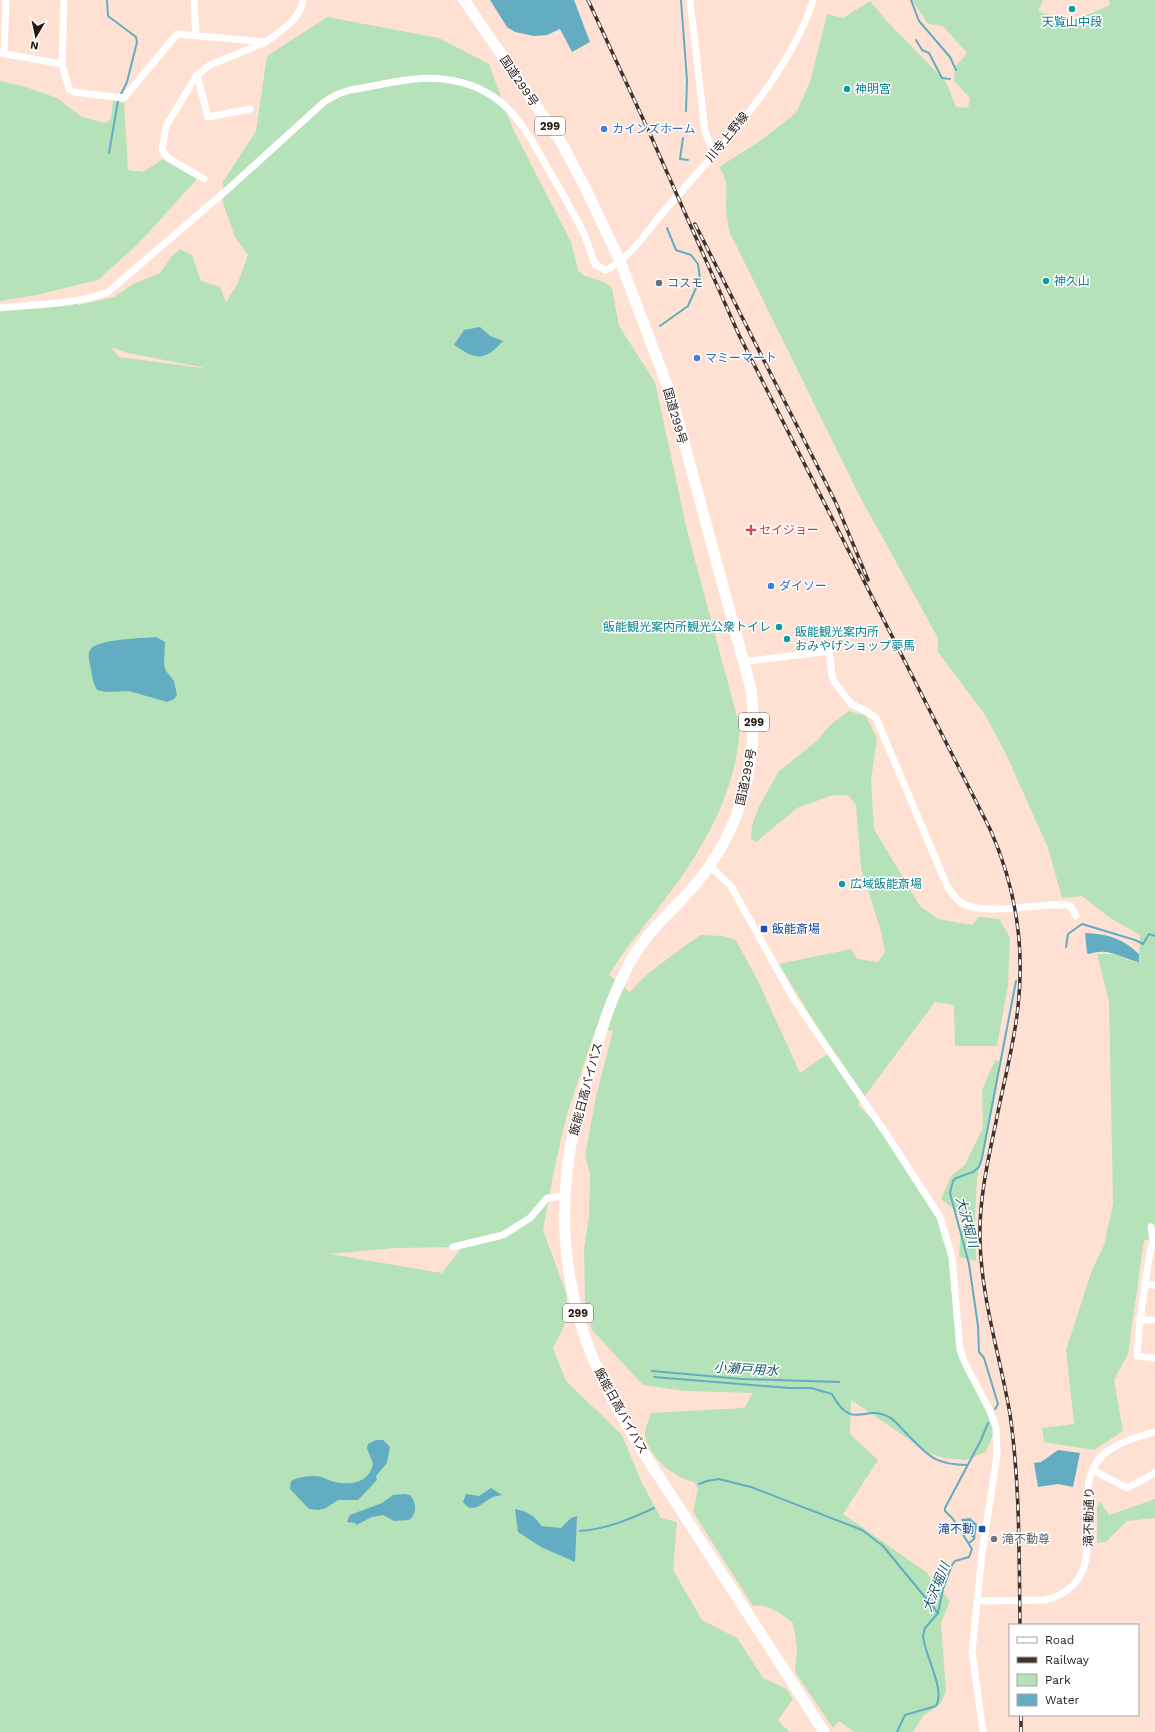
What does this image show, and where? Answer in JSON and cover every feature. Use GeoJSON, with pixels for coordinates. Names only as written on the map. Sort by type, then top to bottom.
{"type":"FeatureCollection","features":[{"type":"Feature","properties":{"kind":"highway","name":"国道299号"},"geometry":{"type":"LineString","coordinates":[[464,0],[561,142],[585,187],[620,261],[672,398],[751,689],[753,705],[753,748],[743,799],[734,823],[716,858],[710,866]]}},
{"type":"Feature","properties":{"kind":"highway","name":"飯能日高バイパス"},"geometry":{"type":"LineString","coordinates":[[710,866],[641,945],[620,981],[605,1021],[572,1138],[564,1196],[566,1249],[575,1301],[587,1344],[601,1378],[630,1431],[824,1732]]}},
{"type":"Feature","properties":{"kind":"street"},"geometry":{"type":"LineString","coordinates":[[6,0],[2,53],[62,64]]}},
{"type":"Feature","properties":{"kind":"street"},"geometry":{"type":"LineString","coordinates":[[64,0],[62,64],[69,90],[74,92],[124,98],[177,34],[266,42]]}},
{"type":"Feature","properties":{"kind":"street"},"geometry":{"type":"LineString","coordinates":[[194,0],[196,35]]}},
{"type":"Feature","properties":{"kind":"street"},"geometry":{"type":"LineString","coordinates":[[204,179],[168,158],[162,150],[166,126],[198,75],[210,66],[266,42],[293,21],[302,9],[303,0]]}},
{"type":"Feature","properties":{"kind":"street"},"geometry":{"type":"LineString","coordinates":[[691,0],[705,132],[709,142],[718,149]]}},
{"type":"Feature","properties":{"kind":"street","name":"川寺上野線"},"geometry":{"type":"LineString","coordinates":[[620,261],[718,149],[756,102],[791,50],[805,23],[813,0]]}},
{"type":"Feature","properties":{"kind":"street"},"geometry":{"type":"LineString","coordinates":[[198,75],[208,117],[250,109]]}},
{"type":"Feature","properties":{"kind":"street"},"geometry":{"type":"LineString","coordinates":[[0,308],[95,297],[108,292],[228,189],[324,102],[338,94],[350,90],[426,78],[442,78],[471,86],[489,94],[507,107],[518,118],[582,230],[595,264],[605,270],[620,261]]}},
{"type":"Feature","properties":{"kind":"street"},"geometry":{"type":"LineString","coordinates":[[743,662],[828,651],[832,675],[835,683],[854,707],[868,712],[876,718],[948,888],[953,895],[960,901],[970,906],[991,909],[1062,905],[1071,907],[1076,916]]}},
{"type":"Feature","properties":{"kind":"street"},"geometry":{"type":"LineString","coordinates":[[710,866],[731,886],[793,998],[932,1204],[940,1217],[948,1237],[952,1257],[960,1350],[965,1363],[989,1409],[996,1427],[997,1455],[982,1554],[972,1652],[983,1732]]}},
{"type":"Feature","properties":{"kind":"street"},"geometry":{"type":"LineString","coordinates":[[453,1246],[503,1235],[530,1218],[547,1198],[564,1196]]}},
{"type":"Feature","properties":{"kind":"street"},"geometry":{"type":"LineString","coordinates":[[1151,1227],[1154,1247],[1151,1247],[1144,1285],[1139,1320],[1137,1356],[1155,1358]]}},
{"type":"Feature","properties":{"kind":"street"},"geometry":{"type":"LineString","coordinates":[[1144,1285],[1155,1285]]}},
{"type":"Feature","properties":{"kind":"street"},"geometry":{"type":"LineString","coordinates":[[1139,1320],[1155,1320]]}},
{"type":"Feature","properties":{"kind":"street","name":"滝不動通り"},"geometry":{"type":"LineString","coordinates":[[978,1601],[1045,1600],[1055,1597],[1071,1587],[1084,1568],[1088,1557],[1088,1494],[1093,1470],[1099,1460],[1109,1450],[1130,1439],[1155,1432]]}},
{"type":"Feature","properties":{"kind":"street"},"geometry":{"type":"LineString","coordinates":[[1093,1470],[1127,1488],[1155,1473]]}},
{"type":"Feature","properties":{"kind":"green space"},"geometry":{"type":"Polygon","coordinates":[[[912,0],[1043,0],[1038,11],[1067,19],[1090,14],[1110,5],[1109,0],[1155,0],[1155,1240],[1144,1240],[1128,1354],[1114,1380],[1123,1431],[1094,1450],[1044,1442],[1042,1428],[1074,1424],[1066,1350],[1092,1270],[1104,1245],[1113,1204],[1109,1001],[1097,954],[1118,954],[1127,960],[1139,962],[1140,935],[1110,918],[1082,896],[1062,898],[1048,848],[1005,752],[985,715],[938,652],[938,638],[859,495],[729,231],[726,209],[726,181],[719,167],[760,141],[796,113],[810,82],[827,14],[843,18],[870,1],[885,19],[946,82],[956,107],[968,108],[970,98],[954,81],[955,67],[967,53],[943,26],[928,24],[912,0]]]}},
{"type":"Feature","properties":{"kind":"green space"},"geometry":{"type":"Polygon","coordinates":[[[327,17],[439,38],[489,64],[513,129],[571,242],[578,270],[582,275],[604,282],[612,288],[619,326],[655,382],[687,530],[740,728],[735,765],[730,783],[708,835],[679,881],[628,947],[609,975],[630,992],[647,974],[700,935],[722,936],[736,940],[758,981],[800,1073],[832,1051],[779,964],[851,949],[857,959],[878,962],[885,952],[881,931],[861,869],[856,805],[848,795],[833,795],[797,808],[756,842],[751,839],[752,825],[759,806],[779,771],[817,741],[830,725],[849,711],[866,716],[877,738],[871,781],[874,829],[920,906],[938,919],[972,925],[979,917],[999,919],[1010,937],[1008,985],[997,1046],[955,1046],[954,1005],[935,1002],[858,1105],[887,1135],[940,1217],[948,1237],[960,1350],[996,1427],[986,1452],[965,1460],[944,1458],[929,1453],[851,1400],[850,1434],[878,1460],[843,1514],[926,1572],[950,1601],[941,1623],[946,1691],[941,1703],[923,1716],[913,1732],[854,1732],[839,1721],[833,1728],[795,1672],[797,1648],[793,1623],[770,1608],[765,1606],[753,1606],[693,1512],[698,1489],[694,1482],[678,1476],[670,1471],[656,1458],[647,1442],[645,1432],[651,1413],[744,1408],[753,1393],[685,1391],[643,1385],[592,1330],[585,1303],[584,1249],[589,1217],[590,1174],[585,1156],[596,1096],[613,1031],[596,1028],[567,1114],[554,1170],[543,1230],[566,1293],[568,1318],[553,1348],[566,1381],[622,1435],[641,1481],[661,1518],[677,1522],[673,1570],[702,1620],[737,1638],[763,1678],[787,1689],[793,1699],[778,1720],[789,1732],[0,1732],[0,306],[75,298],[79,305],[114,297],[133,284],[160,273],[171,257],[180,249],[192,255],[201,281],[220,287],[226,302],[237,285],[248,255],[235,237],[223,203],[223,182],[256,131],[267,56],[327,17]],[[111,347],[119,357],[210,369],[128,353],[111,347]],[[461,1247],[394,1248],[330,1254],[442,1273],[461,1247]]]}},
{"type":"Feature","properties":{"kind":"green space"},"geometry":{"type":"Polygon","coordinates":[[[0,81],[26,87],[57,98],[82,117],[105,123],[111,119],[113,101],[124,103],[128,170],[143,172],[163,159],[195,175],[197,179],[139,243],[98,280],[36,295],[0,301],[0,81]]]}},
{"type":"Feature","properties":{"kind":"green space"},"geometry":{"type":"Polygon","coordinates":[[[995,1060],[999,1061],[996,1092],[977,1178],[975,1222],[976,1261],[959,1257],[962,1216],[941,1199],[951,1176],[965,1165],[983,1127],[982,1090],[995,1060]]]}},
{"type":"Feature","properties":{"kind":"green space"},"geometry":{"type":"Polygon","coordinates":[[[1155,1499],[1155,1518],[1127,1521],[1106,1542],[1097,1543],[1097,1508],[1100,1501],[1109,1515],[1155,1499]]]}},
{"type":"Feature","properties":{"kind":"water"},"geometry":{"type":"Polygon","coordinates":[[[490,0],[574,0],[590,42],[572,52],[560,29],[547,35],[534,36],[515,32],[507,27],[490,0]]]}},
{"type":"Feature","properties":{"kind":"water"},"geometry":{"type":"Polygon","coordinates":[[[480,327],[490,336],[503,341],[490,353],[474,356],[454,345],[464,330],[480,327]]]}},
{"type":"Feature","properties":{"kind":"water"},"geometry":{"type":"Polygon","coordinates":[[[156,637],[165,642],[164,665],[166,671],[174,681],[177,695],[174,699],[167,702],[129,691],[106,692],[97,690],[93,680],[89,657],[89,652],[94,646],[110,641],[156,637]]]}},
{"type":"Feature","properties":{"kind":"water"},"geometry":{"type":"Polygon","coordinates":[[[1085,933],[1101,934],[1127,944],[1139,954],[1139,962],[1109,952],[1087,953],[1085,933]]]}},
{"type":"Feature","properties":{"kind":"water"},"geometry":{"type":"Polygon","coordinates":[[[376,1440],[383,1440],[390,1447],[387,1463],[376,1476],[377,1480],[358,1500],[338,1500],[326,1508],[318,1510],[309,1509],[290,1489],[291,1481],[306,1477],[318,1476],[338,1483],[357,1482],[367,1476],[371,1471],[373,1464],[367,1448],[368,1444],[376,1440]]]}},
{"type":"Feature","properties":{"kind":"water"},"geometry":{"type":"Polygon","coordinates":[[[1058,1450],[1080,1453],[1073,1487],[1058,1484],[1038,1487],[1034,1463],[1041,1462],[1058,1450]]]}},
{"type":"Feature","properties":{"kind":"water"},"geometry":{"type":"Polygon","coordinates":[[[491,1488],[502,1495],[493,1497],[474,1508],[470,1508],[463,1502],[466,1494],[479,1496],[491,1488]]]}},
{"type":"Feature","properties":{"kind":"water"},"geometry":{"type":"Polygon","coordinates":[[[393,1495],[410,1495],[415,1505],[414,1515],[409,1520],[394,1521],[383,1515],[372,1517],[356,1525],[355,1523],[347,1522],[350,1515],[382,1503],[393,1495]]]}},
{"type":"Feature","properties":{"kind":"water"},"geometry":{"type":"Polygon","coordinates":[[[515,1509],[530,1514],[539,1522],[541,1526],[561,1528],[571,1518],[577,1516],[575,1562],[541,1547],[518,1532],[515,1509]]]}},
{"type":"Feature","properties":{"kind":"water"},"geometry":{"type":"Polygon","coordinates":[[[970,1518],[977,1524],[975,1540],[967,1532],[970,1527],[964,1526],[961,1519],[970,1518]]]}},
{"type":"Feature","properties":{"kind":"waterway"},"geometry":{"type":"LineString","coordinates":[[107,0],[108,16],[136,37],[137,42],[127,82],[120,96]]}},
{"type":"Feature","properties":{"kind":"waterway"},"geometry":{"type":"LineString","coordinates":[[681,0],[687,80],[686,111]]}},
{"type":"Feature","properties":{"kind":"waterway"},"geometry":{"type":"LineString","coordinates":[[911,0],[919,21],[950,57],[956,70]]}},
{"type":"Feature","properties":{"kind":"waterway"},"geometry":{"type":"LineString","coordinates":[[916,40],[922,50],[929,53],[942,78],[950,79]]}},
{"type":"Feature","properties":{"kind":"waterway"},"geometry":{"type":"LineString","coordinates":[[109,153],[118,101]]}},
{"type":"Feature","properties":{"kind":"waterway"},"geometry":{"type":"LineString","coordinates":[[683,138],[680,159],[688,160]]}},
{"type":"Feature","properties":{"kind":"waterway"},"geometry":{"type":"LineString","coordinates":[[660,326],[688,306],[700,279],[698,264],[691,255],[676,250],[667,228]]}},
{"type":"Feature","properties":{"kind":"waterway"},"geometry":{"type":"LineString","coordinates":[[1066,947],[1068,934],[1082,924],[1135,940],[1143,944],[1149,934],[1155,936]]}},
{"type":"Feature","properties":{"kind":"waterway","name":"大沢堀川"},"geometry":{"type":"LineString","coordinates":[[995,1409],[998,1404],[984,1358],[979,1352],[978,1326],[969,1264],[950,1193],[953,1181],[956,1178],[973,1172],[979,1167],[982,1158],[1016,981]]}},
{"type":"Feature","properties":{"kind":"waterway","name":"小瀬戸用水"},"geometry":{"type":"LineString","coordinates":[[652,1371],[742,1379],[839,1382]]}},
{"type":"Feature","properties":{"kind":"waterway"},"geometry":{"type":"LineString","coordinates":[[654,1377],[789,1388],[811,1388],[832,1394],[839,1406],[846,1412],[853,1415],[873,1413],[889,1417],[932,1457],[946,1463],[967,1465]]}},
{"type":"Feature","properties":{"kind":"waterway","name":"大沢堀川"},"geometry":{"type":"LineString","coordinates":[[897,1732],[905,1715],[936,1706],[938,1699],[937,1682],[924,1644],[923,1636],[925,1628],[938,1613],[943,1589],[952,1565],[955,1561],[969,1557],[972,1549],[953,1519],[945,1511],[945,1508],[981,1440],[988,1423]]}},
{"type":"Feature","properties":{"kind":"waterway"},"geometry":{"type":"LineString","coordinates":[[699,1484],[719,1479],[751,1487],[862,1530],[883,1546],[938,1613]]}},
{"type":"Feature","properties":{"kind":"waterway"},"geometry":{"type":"LineString","coordinates":[[580,1531],[609,1526],[654,1508]]}},
{"type":"Feature","properties":{"kind":"waterway","name":"大沢堀川"},"geometry":{"type":"LineString","coordinates":[[969,1543],[974,1539]]}},
{"type":"Feature","properties":{"kind":"railway"},"geometry":{"type":"LineString","coordinates":[[588,0],[650,134],[739,335],[990,829],[999,850],[1012,894],[1019,938],[1020,984],[1018,1007],[1014,1036],[985,1180],[981,1209],[980,1239],[981,1261],[987,1305],[1010,1414],[1016,1467],[1020,1624]]}},
{"type":"Feature","properties":{"kind":"railway"},"geometry":{"type":"LineString","coordinates":[[695,224],[836,503],[868,580]]}},
{"type":"Feature","properties":{"kind":"railway"},"geometry":{"type":"LineString","coordinates":[[1021,1716],[1021,1732]]}},
{"type":"Feature","properties":{"kind":"place","name":"天覧山中段"},"geometry":{"type":"Point","coordinates":[1072,9]}},
{"type":"Feature","properties":{"kind":"place","name":"神明宮"},"geometry":{"type":"Point","coordinates":[847,89]}},
{"type":"Feature","properties":{"kind":"place","name":"カインズホーム"},"geometry":{"type":"Point","coordinates":[604,129]}},
{"type":"Feature","properties":{"kind":"place","name":"神久山"},"geometry":{"type":"Point","coordinates":[1046,281]}},
{"type":"Feature","properties":{"kind":"place","name":"コスモ"},"geometry":{"type":"Point","coordinates":[659,283]}},
{"type":"Feature","properties":{"kind":"place","name":"マミーマート"},"geometry":{"type":"Point","coordinates":[697,358]}},
{"type":"Feature","properties":{"kind":"place","name":"セイジョー"},"geometry":{"type":"Point","coordinates":[751,530]}},
{"type":"Feature","properties":{"kind":"place","name":"ダイソー"},"geometry":{"type":"Point","coordinates":[771,586]}},
{"type":"Feature","properties":{"kind":"place","name":"飯能観光案内所観光公衆トイレ"},"geometry":{"type":"Point","coordinates":[779,627]}},
{"type":"Feature","properties":{"kind":"place","name":"飯能観光案内所 おみやげショップ夢馬"},"geometry":{"type":"Point","coordinates":[787,639]}},
{"type":"Feature","properties":{"kind":"place","name":"広域飯能斎場"},"geometry":{"type":"Point","coordinates":[842,884]}},
{"type":"Feature","properties":{"kind":"place","name":"飯能斎場"},"geometry":{"type":"Point","coordinates":[764,929]}},
{"type":"Feature","properties":{"kind":"place","name":"滝不動"},"geometry":{"type":"Point","coordinates":[982,1529]}},
{"type":"Feature","properties":{"kind":"place","name":"滝不動尊"},"geometry":{"type":"Point","coordinates":[994,1539]}}]}
